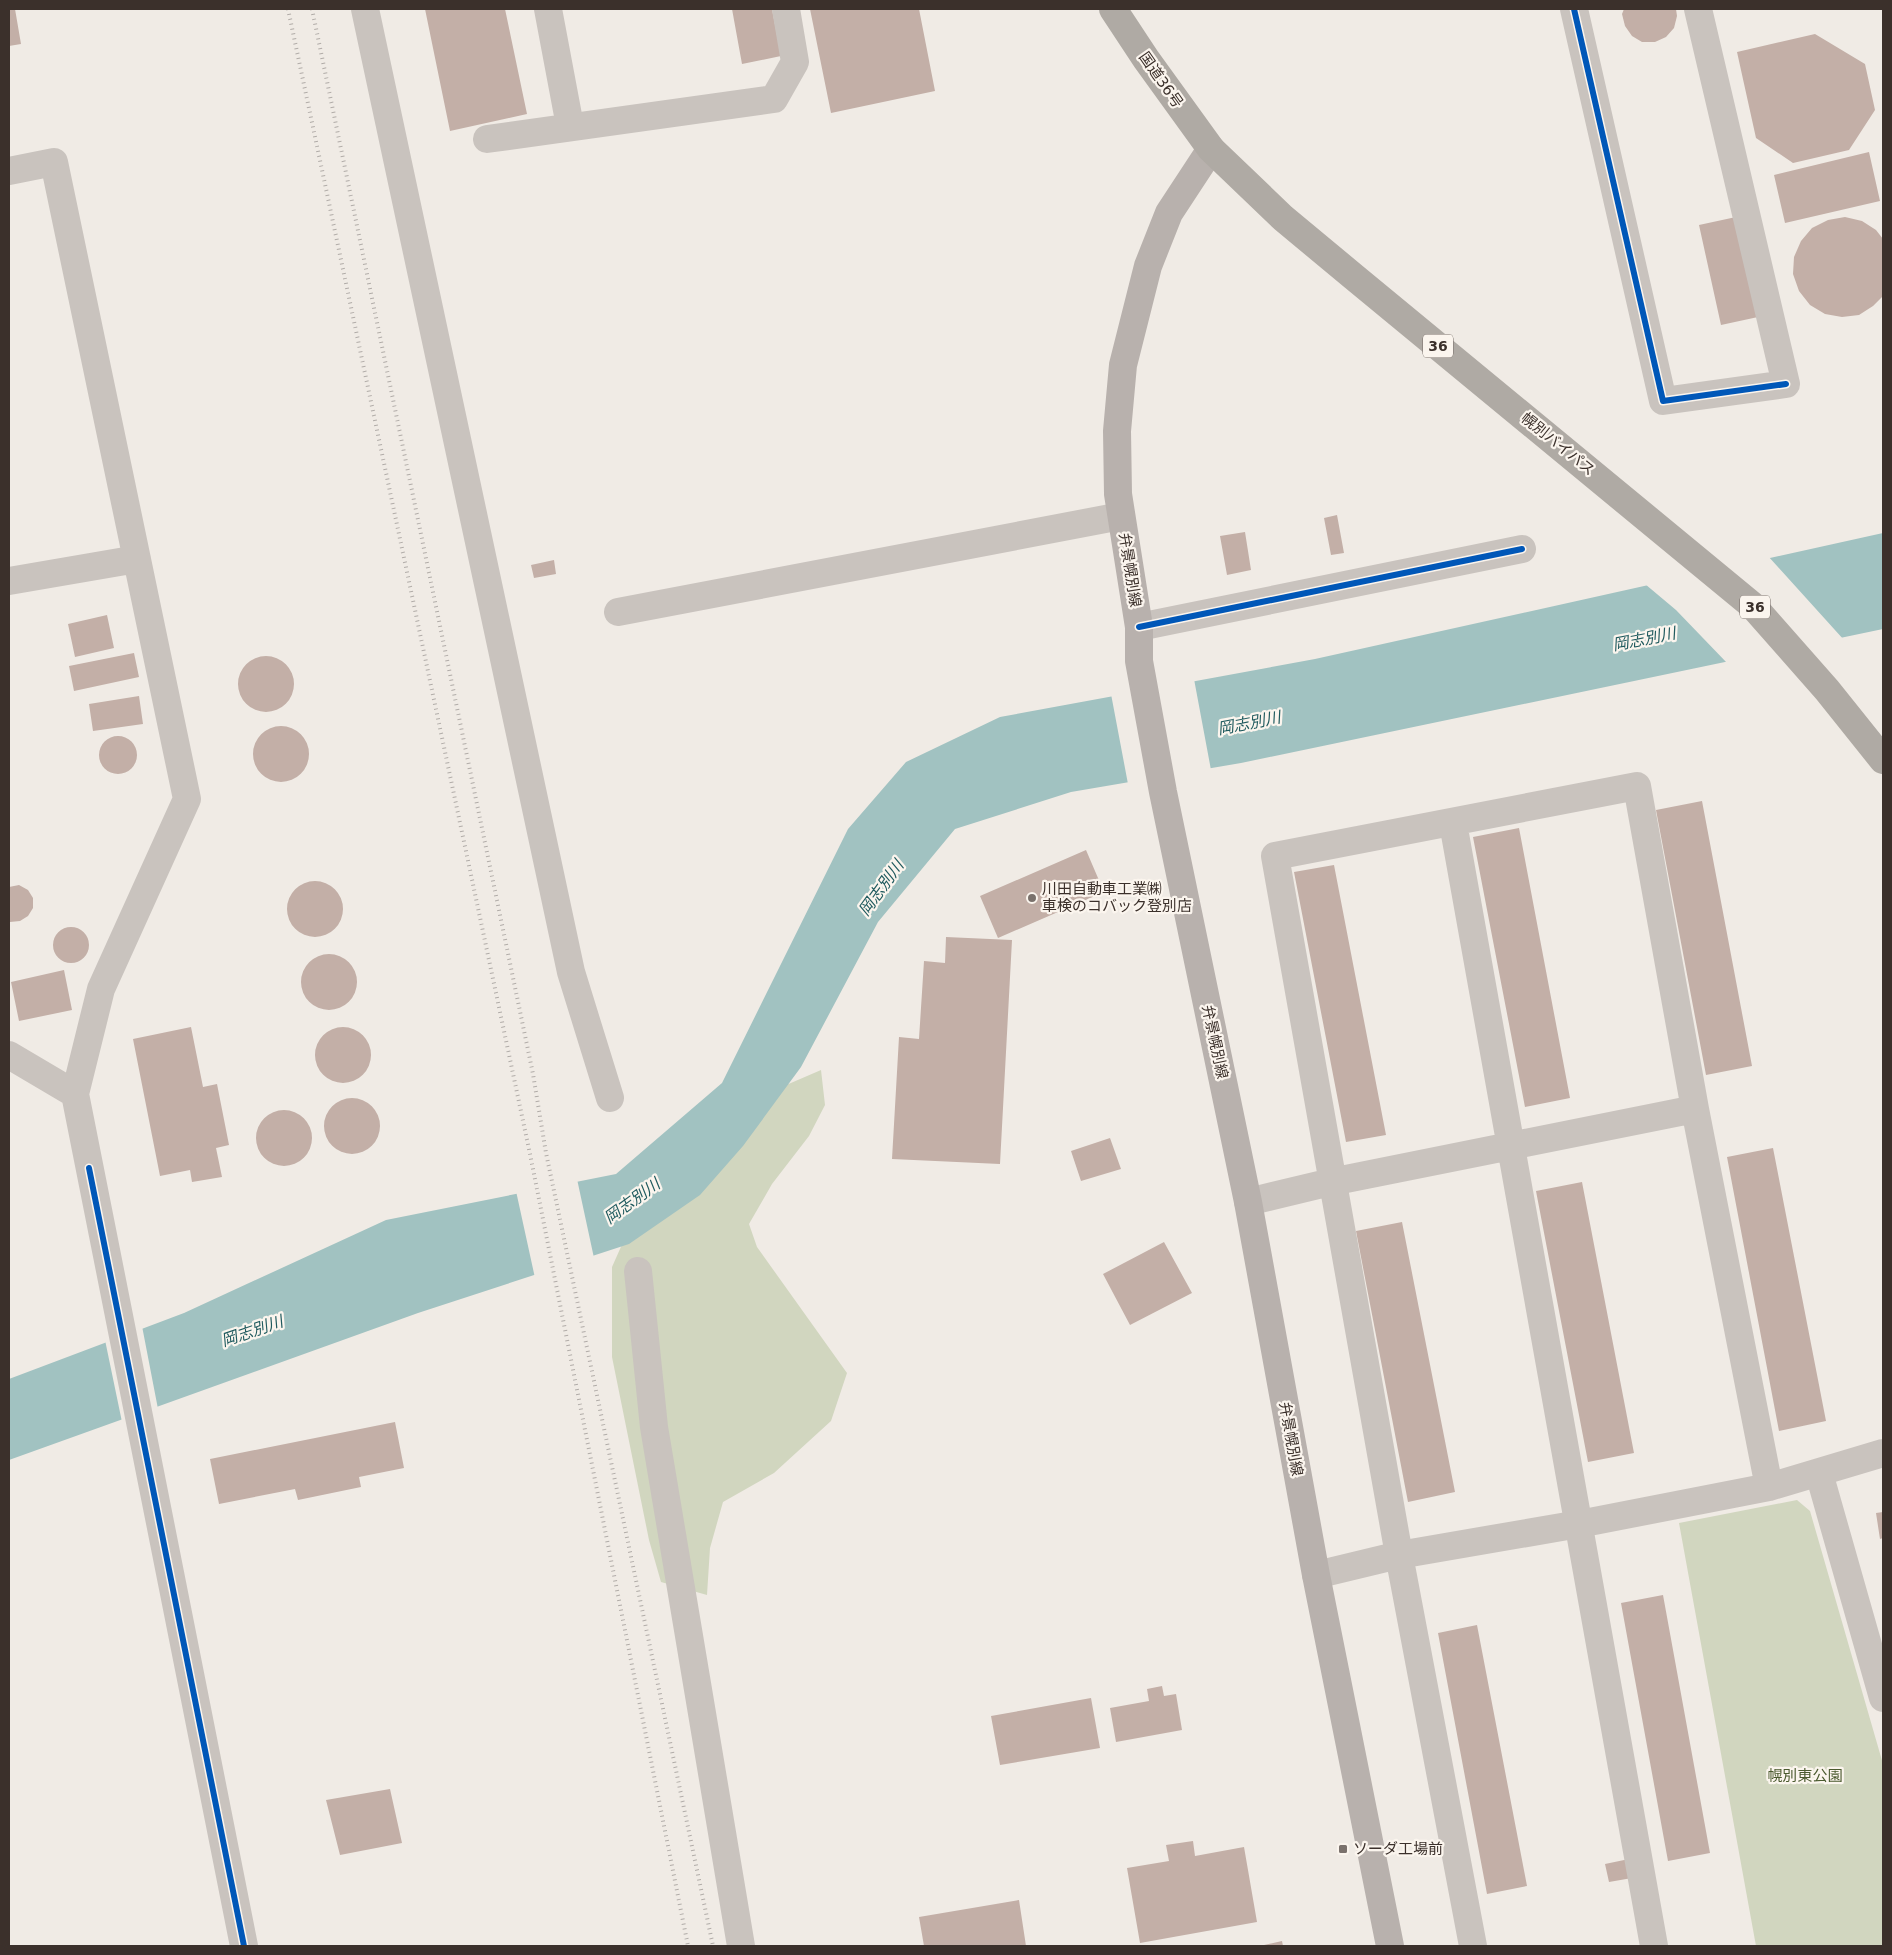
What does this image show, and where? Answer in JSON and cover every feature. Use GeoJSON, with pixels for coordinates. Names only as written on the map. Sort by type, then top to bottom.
{"type":"FeatureCollection","features":[{"type":"Feature","properties":{"kind":"highway","name":"国道36号"},"geometry":{"type":"LineString","coordinates":[[1113,9],[1146,59],[1211,149]]}},
{"type":"Feature","properties":{"kind":"highway","name":"幌別バイパス"},"geometry":{"type":"LineString","coordinates":[[1211,149],[1283,218],[1347,272],[1671,536],[1753,606],[1828,690],[1883,760]]}},
{"type":"Feature","properties":{"kind":"main road","name":"弁景幌別線"},"geometry":{"type":"LineString","coordinates":[[1211,149],[1170,213],[1148,266],[1123,365],[1117,431],[1118,494],[1139,627],[1139,661],[1163,792],[1248,1202],[1316,1575],[1390,1946]]}},
{"type":"Feature","properties":{"kind":"street"},"geometry":{"type":"LineString","coordinates":[[365,9],[572,972],[610,1098]]}},
{"type":"Feature","properties":{"kind":"street"},"geometry":{"type":"LineString","coordinates":[[548,9],[570,126]]}},
{"type":"Feature","properties":{"kind":"street"},"geometry":{"type":"LineString","coordinates":[[487,139],[774,99],[795,62],[786,9]]}},
{"type":"Feature","properties":{"kind":"street"},"geometry":{"type":"LineString","coordinates":[[1574,9],[1663,401],[1786,384],[1698,9]]}},
{"type":"Feature","properties":{"kind":"street"},"geometry":{"type":"LineString","coordinates":[[9,171],[54,162],[187,799],[100,989],[75,1094],[244,1946]]}},
{"type":"Feature","properties":{"kind":"street"},"geometry":{"type":"LineString","coordinates":[[618,612],[1121,516]]}},
{"type":"Feature","properties":{"kind":"street"},"geometry":{"type":"LineString","coordinates":[[1139,627],[1522,549]]}},
{"type":"Feature","properties":{"kind":"street"},"geometry":{"type":"LineString","coordinates":[[9,581],[137,559]]}},
{"type":"Feature","properties":{"kind":"street"},"geometry":{"type":"LineString","coordinates":[[1473,1946],[1399,1555],[1275,856],[1637,786],[1695,1109],[1769,1487]]}},
{"type":"Feature","properties":{"kind":"street"},"geometry":{"type":"LineString","coordinates":[[1453,823],[1654,1946]]}},
{"type":"Feature","properties":{"kind":"street"},"geometry":{"type":"LineString","coordinates":[[9,1055],[75,1094]]}},
{"type":"Feature","properties":{"kind":"street"},"geometry":{"type":"LineString","coordinates":[[1248,1202],[1332,1182],[1695,1109]]}},
{"type":"Feature","properties":{"kind":"street"},"geometry":{"type":"LineString","coordinates":[[638,1271],[654,1427],[741,1946]]}},
{"type":"Feature","properties":{"kind":"street"},"geometry":{"type":"LineString","coordinates":[[1316,1575],[1399,1555],[1579,1524],[1769,1487],[1883,1453]]}},
{"type":"Feature","properties":{"kind":"street"},"geometry":{"type":"LineString","coordinates":[[1819,1473],[1883,1698]]}},
{"type":"Feature","properties":{"kind":"green space"},"geometry":{"type":"Polygon","coordinates":[[[821,1070],[825,1105],[809,1136],[772,1184],[749,1224],[757,1247],[847,1373],[831,1421],[774,1473],[723,1502],[710,1548],[707,1595],[661,1582],[649,1540],[612,1357],[612,1267],[628,1231],[770,1092],[821,1070]]]}},
{"type":"Feature","properties":{"kind":"green space","name":"幌別東公園"},"geometry":{"type":"Polygon","coordinates":[[[1797,1500],[1810,1511],[1883,1764],[1883,1946],[1756,1946],[1679,1523],[1797,1500]]]}},
{"type":"Feature","properties":{"kind":"water","name":"岡志別川"},"geometry":{"type":"Polygon","coordinates":[[[1883,533],[1883,629],[1241,763],[1071,792],[955,829],[878,922],[801,1067],[743,1146],[700,1195],[629,1244],[418,1313],[9,1460],[9,1379],[184,1313],[386,1220],[616,1174],[722,1083],[848,829],[906,762],[1000,717],[1315,659],[1883,533]]]}},
{"type":"Feature","properties":{"kind":"pier"},"geometry":{"type":"Polygon","coordinates":[[[1768,556],[1844,640],[1728,664],[1676,610],[1645,584],[1768,556]]]}},
{"type":"Feature","properties":{"kind":"pier"},"geometry":{"type":"Polygon","coordinates":[[[1194,679],[1211,770],[1128,784],[1111,694],[1194,679]]]}},
{"type":"Feature","properties":{"kind":"pier"},"geometry":{"type":"Polygon","coordinates":[[[577,1179],[594,1258],[535,1278],[516,1191],[577,1179]]]}},
{"type":"Feature","properties":{"kind":"pier"},"geometry":{"type":"Polygon","coordinates":[[[142,1326],[158,1409],[122,1422],[105,1340],[142,1326]]]}},
{"type":"Feature","properties":{"kind":"building"},"geometry":{"type":"Polygon","coordinates":[[[9,9],[15,9],[21,44],[9,46],[9,9]]]}},
{"type":"Feature","properties":{"kind":"building"},"geometry":{"type":"Polygon","coordinates":[[[425,9],[505,9],[527,114],[450,131],[425,9]]]}},
{"type":"Feature","properties":{"kind":"building"},"geometry":{"type":"Polygon","coordinates":[[[732,9],[772,9],[781,56],[742,64],[732,9]]]}},
{"type":"Feature","properties":{"kind":"building"},"geometry":{"type":"Polygon","coordinates":[[[810,9],[919,9],[935,91],[831,113],[810,9]]]}},
{"type":"Feature","properties":{"kind":"building"},"geometry":{"type":"Polygon","coordinates":[[[1624,9],[1676,9],[1677,16],[1674,28],[1666,37],[1655,42],[1642,42],[1632,36],[1625,26],[1622,14],[1624,9]]]}},
{"type":"Feature","properties":{"kind":"building"},"geometry":{"type":"Polygon","coordinates":[[[1815,34],[1865,64],[1875,110],[1849,150],[1793,163],[1756,138],[1737,52],[1815,34]]]}},
{"type":"Feature","properties":{"kind":"building"},"geometry":{"type":"Polygon","coordinates":[[[1869,152],[1880,201],[1785,223],[1774,175],[1869,152]]]}},
{"type":"Feature","properties":{"kind":"building"},"geometry":{"type":"Polygon","coordinates":[[[1736,217],[1758,317],[1721,325],[1699,225],[1736,217]]]}},
{"type":"Feature","properties":{"kind":"building"},"geometry":{"type":"Polygon","coordinates":[[[1845,217],[1862,221],[1876,230],[1883,239],[1883,296],[1873,306],[1859,315],[1842,317],[1825,314],[1810,305],[1799,291],[1793,274],[1794,257],[1801,241],[1812,228],[1828,220],[1845,217]]]}},
{"type":"Feature","properties":{"kind":"building"},"geometry":{"type":"Polygon","coordinates":[[[1337,515],[1344,553],[1331,555],[1324,518],[1337,515]]]}},
{"type":"Feature","properties":{"kind":"building"},"geometry":{"type":"Polygon","coordinates":[[[1245,532],[1251,570],[1227,575],[1220,536],[1245,532]]]}},
{"type":"Feature","properties":{"kind":"building"},"geometry":{"type":"Polygon","coordinates":[[[554,560],[556,574],[534,578],[531,565],[554,560]]]}},
{"type":"Feature","properties":{"kind":"building"},"geometry":{"type":"Polygon","coordinates":[[[107,615],[114,648],[75,657],[68,624],[107,615]]]}},
{"type":"Feature","properties":{"kind":"building"},"geometry":{"type":"Polygon","coordinates":[[[134,653],[139,677],[74,691],[69,666],[134,653]]]}},
{"type":"Feature","properties":{"kind":"building"},"geometry":{"type":"Polygon","coordinates":[[[266,656],[277,658],[286,664],[292,673],[294,684],[292,695],[286,704],[277,710],[266,712],[255,710],[246,704],[240,695],[238,684],[240,673],[246,664],[255,658],[266,656]]]}},
{"type":"Feature","properties":{"kind":"building"},"geometry":{"type":"Polygon","coordinates":[[[139,696],[143,724],[93,731],[89,704],[139,696]]]}},
{"type":"Feature","properties":{"kind":"building"},"geometry":{"type":"Polygon","coordinates":[[[281,726],[292,728],[301,734],[307,743],[309,754],[307,765],[301,774],[292,780],[281,782],[270,780],[261,774],[255,765],[253,754],[255,743],[261,734],[270,728],[281,726]]]}},
{"type":"Feature","properties":{"kind":"building"},"geometry":{"type":"Polygon","coordinates":[[[118,736],[131,742],[137,755],[131,768],[118,774],[105,768],[99,755],[105,742],[118,736]]]}},
{"type":"Feature","properties":{"kind":"building"},"geometry":{"type":"Polygon","coordinates":[[[1702,801],[1752,1066],[1706,1075],[1656,810],[1702,801]]]}},
{"type":"Feature","properties":{"kind":"building"},"geometry":{"type":"Polygon","coordinates":[[[1519,828],[1570,1098],[1525,1107],[1473,837],[1519,828]]]}},
{"type":"Feature","properties":{"kind":"building"},"geometry":{"type":"Polygon","coordinates":[[[1086,850],[1104,892],[998,938],[980,896],[1086,850]]]}},
{"type":"Feature","properties":{"kind":"building"},"geometry":{"type":"Polygon","coordinates":[[[1334,865],[1386,1135],[1346,1142],[1294,872],[1334,865]]]}},
{"type":"Feature","properties":{"kind":"building"},"geometry":{"type":"Polygon","coordinates":[[[315,881],[326,883],[335,889],[341,898],[343,909],[341,920],[335,929],[326,935],[315,937],[304,935],[295,929],[289,920],[287,909],[289,898],[295,889],[304,883],[315,881]]]}},
{"type":"Feature","properties":{"kind":"building"},"geometry":{"type":"Polygon","coordinates":[[[19,885],[28,890],[33,898],[33,908],[28,916],[20,921],[10,922],[9,887],[19,885]]]}},
{"type":"Feature","properties":{"kind":"building"},"geometry":{"type":"Polygon","coordinates":[[[71,927],[78,928],[84,932],[88,938],[88,952],[84,958],[78,962],[71,963],[64,962],[58,958],[54,952],[53,945],[54,938],[58,932],[64,928],[71,927]]]}},
{"type":"Feature","properties":{"kind":"building"},"geometry":{"type":"Polygon","coordinates":[[[946,937],[1012,940],[1000,1164],[892,1159],[899,1037],[919,1039],[924,961],[945,963],[946,937]]]}},
{"type":"Feature","properties":{"kind":"building"},"geometry":{"type":"Polygon","coordinates":[[[329,954],[340,956],[349,962],[355,971],[357,982],[355,993],[349,1002],[340,1008],[329,1010],[318,1008],[309,1002],[303,993],[301,982],[303,971],[309,962],[318,956],[329,954]]]}},
{"type":"Feature","properties":{"kind":"building"},"geometry":{"type":"Polygon","coordinates":[[[64,970],[72,1010],[19,1021],[11,982],[64,970]]]}},
{"type":"Feature","properties":{"kind":"building"},"geometry":{"type":"Polygon","coordinates":[[[191,1027],[203,1087],[217,1084],[229,1145],[216,1148],[222,1177],[192,1182],[190,1170],[160,1176],[133,1039],[191,1027]]]}},
{"type":"Feature","properties":{"kind":"building"},"geometry":{"type":"Polygon","coordinates":[[[343,1027],[354,1029],[363,1035],[369,1044],[371,1055],[369,1066],[363,1075],[354,1081],[343,1083],[332,1081],[323,1075],[317,1066],[315,1055],[317,1044],[323,1035],[332,1029],[343,1027]]]}},
{"type":"Feature","properties":{"kind":"building"},"geometry":{"type":"Polygon","coordinates":[[[352,1098],[363,1100],[372,1106],[378,1115],[380,1126],[378,1137],[372,1146],[363,1152],[352,1154],[341,1152],[332,1146],[326,1137],[324,1126],[326,1115],[332,1106],[341,1100],[352,1098]]]}},
{"type":"Feature","properties":{"kind":"building"},"geometry":{"type":"Polygon","coordinates":[[[284,1110],[295,1112],[304,1118],[310,1127],[312,1138],[310,1149],[304,1158],[295,1164],[284,1166],[273,1164],[264,1158],[258,1149],[256,1138],[258,1127],[264,1118],[273,1112],[284,1110]]]}},
{"type":"Feature","properties":{"kind":"building"},"geometry":{"type":"Polygon","coordinates":[[[1110,1138],[1121,1169],[1081,1181],[1071,1151],[1110,1138]]]}},
{"type":"Feature","properties":{"kind":"building"},"geometry":{"type":"Polygon","coordinates":[[[1773,1148],[1826,1421],[1779,1431],[1727,1157],[1773,1148]]]}},
{"type":"Feature","properties":{"kind":"building"},"geometry":{"type":"Polygon","coordinates":[[[1582,1182],[1634,1453],[1588,1462],[1536,1191],[1582,1182]]]}},
{"type":"Feature","properties":{"kind":"building"},"geometry":{"type":"Polygon","coordinates":[[[1402,1222],[1455,1492],[1408,1502],[1356,1231],[1402,1222]]]}},
{"type":"Feature","properties":{"kind":"building"},"geometry":{"type":"Polygon","coordinates":[[[1164,1242],[1192,1293],[1130,1325],[1103,1274],[1164,1242]]]}},
{"type":"Feature","properties":{"kind":"building"},"geometry":{"type":"Polygon","coordinates":[[[395,1422],[404,1468],[359,1477],[361,1487],[298,1500],[295,1489],[219,1504],[210,1459],[395,1422]]]}},
{"type":"Feature","properties":{"kind":"building"},"geometry":{"type":"Polygon","coordinates":[[[1883,1512],[1883,1538],[1880,1539],[1876,1513],[1883,1512]]]}},
{"type":"Feature","properties":{"kind":"building"},"geometry":{"type":"Polygon","coordinates":[[[1663,1595],[1710,1853],[1668,1861],[1621,1603],[1663,1595]]]}},
{"type":"Feature","properties":{"kind":"building"},"geometry":{"type":"Polygon","coordinates":[[[1477,1625],[1527,1886],[1487,1894],[1438,1633],[1477,1625]]]}},
{"type":"Feature","properties":{"kind":"building"},"geometry":{"type":"Polygon","coordinates":[[[1162,1686],[1164,1696],[1176,1694],[1182,1730],[1116,1742],[1110,1708],[1149,1701],[1147,1689],[1162,1686]]]}},
{"type":"Feature","properties":{"kind":"building"},"geometry":{"type":"Polygon","coordinates":[[[1091,1698],[1100,1748],[1000,1765],[991,1716],[1091,1698]]]}},
{"type":"Feature","properties":{"kind":"building"},"geometry":{"type":"Polygon","coordinates":[[[390,1789],[402,1843],[340,1855],[326,1800],[390,1789]]]}},
{"type":"Feature","properties":{"kind":"building"},"geometry":{"type":"Polygon","coordinates":[[[1193,1841],[1195,1856],[1244,1847],[1257,1922],[1140,1943],[1127,1868],[1169,1861],[1166,1845],[1193,1841]]]}},
{"type":"Feature","properties":{"kind":"building"},"geometry":{"type":"Polygon","coordinates":[[[1629,1859],[1632,1878],[1609,1882],[1605,1864],[1629,1859]]]}},
{"type":"Feature","properties":{"kind":"building"},"geometry":{"type":"Polygon","coordinates":[[[1019,1900],[1026,1946],[924,1946],[919,1917],[1019,1900]]]}},
{"type":"Feature","properties":{"kind":"building"},"geometry":{"type":"Polygon","coordinates":[[[1282,1941],[1283,1946],[1264,1946],[1264,1945],[1282,1941]]]}},
{"type":"Feature","properties":{"kind":"railway"},"geometry":{"type":"LineString","coordinates":[[288,9],[530,1154],[688,1946]]}},
{"type":"Feature","properties":{"kind":"railway"},"geometry":{"type":"LineString","coordinates":[[312,9],[533,1074],[546,1153],[713,1946]]}},
{"type":"Feature","properties":{"kind":"cycle path"},"geometry":{"type":"LineString","coordinates":[[1574,9],[1663,401],[1786,384]]}},
{"type":"Feature","properties":{"kind":"cycle path"},"geometry":{"type":"LineString","coordinates":[[1139,627],[1522,549]]}},
{"type":"Feature","properties":{"kind":"cycle path"},"geometry":{"type":"LineString","coordinates":[[89,1168],[244,1946]]}},
{"type":"Feature","properties":{"kind":"place","name":"川田自動車工業㈱ 車検のコバック登別店"},"geometry":{"type":"Point","coordinates":[1032,898]}},
{"type":"Feature","properties":{"kind":"place","name":"ソーダ工場前"},"geometry":{"type":"Point","coordinates":[1343,1849]}}]}
